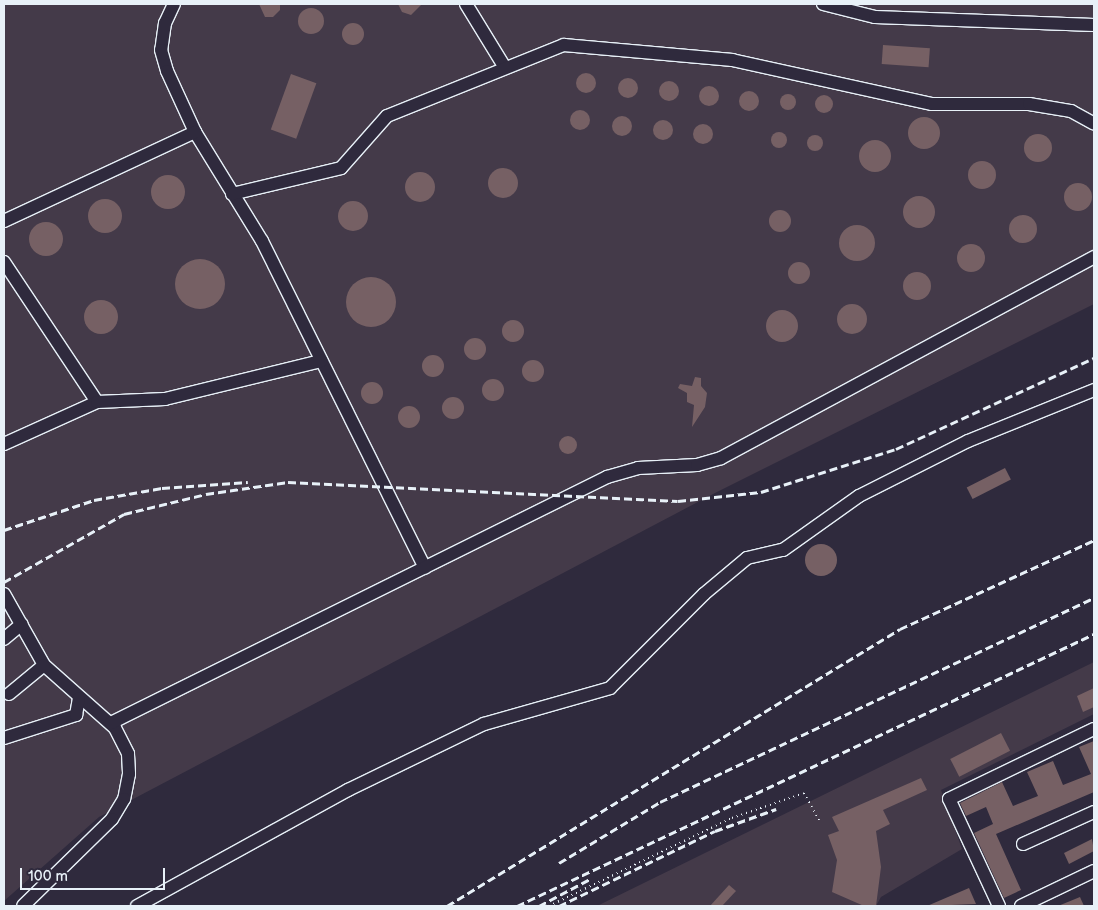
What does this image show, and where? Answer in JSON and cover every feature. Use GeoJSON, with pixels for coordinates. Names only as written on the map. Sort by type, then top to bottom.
{"type":"FeatureCollection","features":[{"type":"Feature","properties":{"kind":"street"},"geometry":{"type":"LineString","coordinates":[[174,4],[165,22],[161,50],[195,132],[262,242],[424,568]]}},
{"type":"Feature","properties":{"kind":"street"},"geometry":{"type":"LineString","coordinates":[[466,4],[504,66]]}},
{"type":"Feature","properties":{"kind":"street"},"geometry":{"type":"LineString","coordinates":[[823,4],[875,17],[1094,25]]}},
{"type":"Feature","properties":{"kind":"street"},"geometry":{"type":"LineString","coordinates":[[232,194],[341,168],[387,116],[504,66],[564,45],[732,60],[932,104],[1029,104],[1071,111],[1094,124]]}},
{"type":"Feature","properties":{"kind":"street"},"geometry":{"type":"LineString","coordinates":[[4,220],[195,132]]}},
{"type":"Feature","properties":{"kind":"street"},"geometry":{"type":"LineString","coordinates":[[111,723],[607,477],[638,468],[697,465],[721,458],[1094,257]]}},
{"type":"Feature","properties":{"kind":"street"},"geometry":{"type":"LineString","coordinates":[[4,262],[97,402]]}},
{"type":"Feature","properties":{"kind":"street"},"geometry":{"type":"LineString","coordinates":[[4,444],[97,402],[165,399],[321,361]]}},
{"type":"Feature","properties":{"kind":"street"},"geometry":{"type":"LineString","coordinates":[[137,906],[348,790],[484,724],[610,688],[628,674],[704,594],[747,558],[783,550],[859,496],[959,445],[1094,390]]}},
{"type":"Feature","properties":{"kind":"street"},"geometry":{"type":"LineString","coordinates":[[4,594],[44,666],[79,698],[111,723],[128,754],[129,780],[124,799],[112,819],[23,906]]}},
{"type":"Feature","properties":{"kind":"street"},"geometry":{"type":"LineString","coordinates":[[4,639],[22,624]]}},
{"type":"Feature","properties":{"kind":"street"},"geometry":{"type":"LineString","coordinates":[[9,694],[44,666]]}},
{"type":"Feature","properties":{"kind":"street"},"geometry":{"type":"LineString","coordinates":[[4,738],[76,716],[79,698]]}},
{"type":"Feature","properties":{"kind":"street"},"geometry":{"type":"LineString","coordinates":[[999,906],[949,799],[1094,729]]}},
{"type":"Feature","properties":{"kind":"street"},"geometry":{"type":"LineString","coordinates":[[1022,844],[1093,815]]}},
{"type":"Feature","properties":{"kind":"street"},"geometry":{"type":"LineString","coordinates":[[1022,906],[1094,870]]}},
{"type":"Feature","properties":{"kind":"path"},"geometry":{"type":"LineString","coordinates":[[549,906],[732,818],[804,793],[820,822]]}},
{"type":"Feature","properties":{"kind":"shaded area"},"geometry":{"type":"Polygon","coordinates":[[[4,4],[1094,4],[1094,304],[715,493],[99,817],[4,901],[4,4]]]}},
{"type":"Feature","properties":{"kind":"shaded area"},"geometry":{"type":"Polygon","coordinates":[[[1094,662],[1094,714],[941,790],[962,849],[881,897],[876,906],[597,906],[1094,662]]]}},
{"type":"Feature","properties":{"kind":"building"},"geometry":{"type":"Polygon","coordinates":[[[259,4],[280,4],[280,10],[273,17],[265,17],[259,4]]]}},
{"type":"Feature","properties":{"kind":"building"},"geometry":{"type":"Polygon","coordinates":[[[398,4],[422,4],[411,15],[402,12],[398,4]]]}},
{"type":"Feature","properties":{"kind":"building"},"geometry":{"type":"Polygon","coordinates":[[[311,8],[320,12],[324,21],[320,30],[311,34],[302,30],[298,21],[302,12],[311,8]]]}},
{"type":"Feature","properties":{"kind":"building"},"geometry":{"type":"Polygon","coordinates":[[[353,23],[361,26],[364,34],[361,42],[353,45],[345,42],[342,34],[345,26],[353,23]]]}},
{"type":"Feature","properties":{"kind":"building"},"geometry":{"type":"Polygon","coordinates":[[[883,45],[930,48],[929,67],[882,64],[883,45]]]}},
{"type":"Feature","properties":{"kind":"building"},"geometry":{"type":"Polygon","coordinates":[[[586,73],[593,76],[596,83],[593,90],[586,93],[579,90],[576,83],[579,76],[586,73]]]}},
{"type":"Feature","properties":{"kind":"building"},"geometry":{"type":"Polygon","coordinates":[[[291,74],[316,83],[296,139],[271,129],[291,74]]]}},
{"type":"Feature","properties":{"kind":"building"},"geometry":{"type":"Polygon","coordinates":[[[628,78],[635,81],[638,88],[635,95],[628,98],[621,95],[618,88],[621,81],[628,78]]]}},
{"type":"Feature","properties":{"kind":"building"},"geometry":{"type":"Polygon","coordinates":[[[669,81],[676,84],[679,91],[676,98],[669,101],[662,98],[659,91],[662,84],[669,81]]]}},
{"type":"Feature","properties":{"kind":"building"},"geometry":{"type":"Polygon","coordinates":[[[709,86],[716,89],[719,96],[716,103],[709,106],[702,103],[699,96],[702,89],[709,86]]]}},
{"type":"Feature","properties":{"kind":"building"},"geometry":{"type":"Polygon","coordinates":[[[749,91],[756,94],[759,101],[756,108],[749,111],[742,108],[739,101],[742,94],[749,91]]]}},
{"type":"Feature","properties":{"kind":"building"},"geometry":{"type":"Polygon","coordinates":[[[788,94],[794,96],[796,102],[794,108],[788,110],[782,108],[780,102],[782,96],[788,94]]]}},
{"type":"Feature","properties":{"kind":"building"},"geometry":{"type":"Polygon","coordinates":[[[820,95],[828,95],[833,100],[831,111],[820,113],[815,108],[815,100],[820,95]]]}},
{"type":"Feature","properties":{"kind":"building"},"geometry":{"type":"Polygon","coordinates":[[[580,110],[587,113],[590,120],[587,127],[580,130],[573,127],[570,120],[573,113],[580,110]]]}},
{"type":"Feature","properties":{"kind":"building"},"geometry":{"type":"Polygon","coordinates":[[[622,116],[629,119],[632,126],[629,133],[622,136],[615,133],[612,126],[615,119],[622,116]]]}},
{"type":"Feature","properties":{"kind":"building"},"geometry":{"type":"Polygon","coordinates":[[[924,117],[936,121],[940,133],[936,145],[924,149],[912,145],[908,133],[912,121],[924,117]]]}},
{"type":"Feature","properties":{"kind":"building"},"geometry":{"type":"Polygon","coordinates":[[[663,120],[670,123],[673,130],[670,137],[663,140],[656,137],[653,130],[656,123],[663,120]]]}},
{"type":"Feature","properties":{"kind":"building"},"geometry":{"type":"Polygon","coordinates":[[[703,124],[710,127],[713,134],[710,141],[703,144],[696,141],[693,134],[696,127],[703,124]]]}},
{"type":"Feature","properties":{"kind":"building"},"geometry":{"type":"Polygon","coordinates":[[[779,132],[785,134],[787,140],[785,146],[779,148],[773,146],[771,140],[773,134],[779,132]]]}},
{"type":"Feature","properties":{"kind":"building"},"geometry":{"type":"Polygon","coordinates":[[[1038,134],[1048,138],[1052,148],[1048,158],[1038,162],[1028,158],[1024,148],[1028,138],[1038,134]]]}},
{"type":"Feature","properties":{"kind":"building"},"geometry":{"type":"Polygon","coordinates":[[[812,135],[818,135],[823,140],[821,149],[812,151],[807,146],[807,140],[812,135]]]}},
{"type":"Feature","properties":{"kind":"building"},"geometry":{"type":"Polygon","coordinates":[[[875,140],[887,144],[891,156],[887,168],[875,172],[863,168],[859,156],[863,144],[875,140]]]}},
{"type":"Feature","properties":{"kind":"building"},"geometry":{"type":"Polygon","coordinates":[[[982,161],[992,165],[996,175],[992,185],[982,189],[972,185],[968,175],[972,165],[982,161]]]}},
{"type":"Feature","properties":{"kind":"building"},"geometry":{"type":"Polygon","coordinates":[[[503,168],[514,172],[518,183],[514,194],[503,198],[492,194],[488,183],[492,172],[503,168]]]}},
{"type":"Feature","properties":{"kind":"building"},"geometry":{"type":"Polygon","coordinates":[[[420,172],[431,176],[435,187],[431,198],[420,202],[409,198],[405,187],[409,176],[420,172]]]}},
{"type":"Feature","properties":{"kind":"building"},"geometry":{"type":"Polygon","coordinates":[[[168,175],[180,180],[185,192],[180,204],[168,209],[156,204],[151,192],[156,180],[168,175]]]}},
{"type":"Feature","properties":{"kind":"building"},"geometry":{"type":"Polygon","coordinates":[[[1078,183],[1088,187],[1092,197],[1088,207],[1078,211],[1068,207],[1064,197],[1068,187],[1078,183]]]}},
{"type":"Feature","properties":{"kind":"building"},"geometry":{"type":"Polygon","coordinates":[[[919,196],[925,197],[930,201],[934,206],[934,218],[930,223],[925,227],[919,228],[913,227],[908,223],[904,218],[903,212],[904,206],[908,201],[913,197],[919,196]]]}},
{"type":"Feature","properties":{"kind":"building"},"geometry":{"type":"Polygon","coordinates":[[[105,199],[117,204],[122,216],[117,228],[105,233],[93,228],[88,216],[93,204],[105,199]]]}},
{"type":"Feature","properties":{"kind":"building"},"geometry":{"type":"Polygon","coordinates":[[[353,201],[364,205],[368,216],[364,227],[353,231],[342,227],[338,216],[342,205],[353,201]]]}},
{"type":"Feature","properties":{"kind":"building"},"geometry":{"type":"Polygon","coordinates":[[[780,210],[788,213],[791,221],[788,229],[780,232],[772,229],[769,221],[772,213],[780,210]]]}},
{"type":"Feature","properties":{"kind":"building"},"geometry":{"type":"Polygon","coordinates":[[[1023,215],[1033,219],[1037,229],[1033,239],[1023,243],[1013,239],[1009,229],[1013,219],[1023,215]]]}},
{"type":"Feature","properties":{"kind":"building"},"geometry":{"type":"Polygon","coordinates":[[[46,222],[58,227],[63,239],[58,251],[46,256],[34,251],[29,239],[34,227],[46,222]]]}},
{"type":"Feature","properties":{"kind":"building"},"geometry":{"type":"Polygon","coordinates":[[[857,225],[864,226],[870,230],[874,236],[874,250],[870,256],[864,260],[857,261],[850,260],[844,256],[840,250],[839,243],[840,236],[844,230],[850,226],[857,225]]]}},
{"type":"Feature","properties":{"kind":"building"},"geometry":{"type":"Polygon","coordinates":[[[971,244],[981,248],[985,258],[981,268],[971,272],[961,268],[957,258],[961,248],[971,244]]]}},
{"type":"Feature","properties":{"kind":"building"},"geometry":{"type":"Polygon","coordinates":[[[200,259],[210,261],[218,266],[223,274],[225,284],[223,294],[218,302],[210,307],[200,309],[190,307],[182,302],[177,294],[175,284],[177,274],[182,266],[190,261],[200,259]]]}},
{"type":"Feature","properties":{"kind":"building"},"geometry":{"type":"Polygon","coordinates":[[[799,262],[807,265],[810,273],[807,281],[799,284],[791,281],[788,273],[791,265],[799,262]]]}},
{"type":"Feature","properties":{"kind":"building"},"geometry":{"type":"Polygon","coordinates":[[[917,272],[927,276],[931,286],[927,296],[917,300],[907,296],[903,286],[907,276],[917,272]]]}},
{"type":"Feature","properties":{"kind":"building"},"geometry":{"type":"Polygon","coordinates":[[[371,277],[389,284],[396,302],[389,320],[371,327],[353,320],[346,302],[353,284],[371,277]]]}},
{"type":"Feature","properties":{"kind":"building"},"geometry":{"type":"Polygon","coordinates":[[[101,300],[113,305],[118,317],[113,329],[101,334],[89,329],[84,317],[89,305],[101,300]]]}},
{"type":"Feature","properties":{"kind":"building"},"geometry":{"type":"Polygon","coordinates":[[[852,304],[863,308],[867,319],[863,330],[852,334],[841,330],[837,319],[841,308],[852,304]]]}},
{"type":"Feature","properties":{"kind":"building"},"geometry":{"type":"Polygon","coordinates":[[[782,310],[793,315],[798,326],[793,337],[782,342],[771,337],[766,326],[771,315],[782,310]]]}},
{"type":"Feature","properties":{"kind":"building"},"geometry":{"type":"Polygon","coordinates":[[[513,320],[521,323],[524,331],[521,339],[513,342],[505,339],[502,331],[505,323],[513,320]]]}},
{"type":"Feature","properties":{"kind":"building"},"geometry":{"type":"Polygon","coordinates":[[[475,338],[483,341],[486,349],[483,357],[475,360],[467,357],[464,349],[467,341],[475,338]]]}},
{"type":"Feature","properties":{"kind":"building"},"geometry":{"type":"Polygon","coordinates":[[[433,355],[441,358],[444,366],[441,374],[433,377],[425,374],[422,366],[425,358],[433,355]]]}},
{"type":"Feature","properties":{"kind":"building"},"geometry":{"type":"Polygon","coordinates":[[[533,360],[541,363],[544,371],[541,379],[533,382],[525,379],[522,371],[525,363],[533,360]]]}},
{"type":"Feature","properties":{"kind":"building"},"geometry":{"type":"Polygon","coordinates":[[[695,377],[701,378],[701,386],[707,393],[705,407],[692,427],[694,405],[687,402],[687,393],[678,388],[680,384],[692,386],[695,377]]]}},
{"type":"Feature","properties":{"kind":"building"},"geometry":{"type":"Polygon","coordinates":[[[493,379],[501,382],[504,390],[501,398],[493,401],[485,398],[482,390],[485,382],[493,379]]]}},
{"type":"Feature","properties":{"kind":"building"},"geometry":{"type":"Polygon","coordinates":[[[372,382],[380,385],[383,393],[380,401],[372,404],[364,401],[361,393],[364,385],[372,382]]]}},
{"type":"Feature","properties":{"kind":"building"},"geometry":{"type":"Polygon","coordinates":[[[453,397],[461,400],[464,408],[461,416],[453,419],[445,416],[442,408],[445,400],[453,397]]]}},
{"type":"Feature","properties":{"kind":"building"},"geometry":{"type":"Polygon","coordinates":[[[409,406],[417,409],[420,417],[417,425],[409,428],[401,425],[398,417],[401,409],[409,406]]]}},
{"type":"Feature","properties":{"kind":"building"},"geometry":{"type":"Polygon","coordinates":[[[568,436],[574,439],[577,445],[574,451],[568,454],[562,451],[559,445],[562,439],[568,436]]]}},
{"type":"Feature","properties":{"kind":"building"},"geometry":{"type":"Polygon","coordinates":[[[1005,468],[1011,480],[973,499],[967,488],[1005,468]]]}},
{"type":"Feature","properties":{"kind":"building"},"geometry":{"type":"Polygon","coordinates":[[[821,544],[832,549],[837,560],[832,571],[821,576],[810,571],[805,560],[810,549],[821,544]]]}},
{"type":"Feature","properties":{"kind":"building"},"geometry":{"type":"Polygon","coordinates":[[[1094,688],[1094,707],[1083,712],[1077,696],[1094,688]]]}},
{"type":"Feature","properties":{"kind":"building"},"geometry":{"type":"Polygon","coordinates":[[[1001,733],[1010,751],[959,777],[950,759],[1001,733]]]}},
{"type":"Feature","properties":{"kind":"building"},"geometry":{"type":"Polygon","coordinates":[[[1094,741],[1094,792],[996,834],[1021,890],[1004,898],[974,833],[993,824],[986,807],[966,816],[960,803],[1002,782],[1013,806],[1038,796],[1027,772],[1053,761],[1063,785],[1091,774],[1079,747],[1094,741]]]}},
{"type":"Feature","properties":{"kind":"building"},"geometry":{"type":"Polygon","coordinates":[[[921,778],[927,790],[883,810],[890,824],[876,831],[881,867],[876,906],[864,906],[832,892],[837,860],[828,835],[839,831],[832,817],[921,778]]]}},
{"type":"Feature","properties":{"kind":"building"},"geometry":{"type":"Polygon","coordinates":[[[1092,839],[1094,851],[1069,864],[1064,853],[1092,839]]]}},
{"type":"Feature","properties":{"kind":"building"},"geometry":{"type":"Polygon","coordinates":[[[729,885],[736,891],[722,906],[710,906],[729,885]]]}},
{"type":"Feature","properties":{"kind":"building"},"geometry":{"type":"Polygon","coordinates":[[[969,888],[976,904],[927,906],[969,888]]]}},
{"type":"Feature","properties":{"kind":"building"},"geometry":{"type":"Polygon","coordinates":[[[1080,897],[1084,906],[1058,906],[1080,897]]]}},
{"type":"Feature","properties":{"kind":"railway"},"geometry":{"type":"LineString","coordinates":[[4,582],[124,514],[206,494],[288,482],[678,501],[761,492],[896,449],[1094,358]]}},
{"type":"Feature","properties":{"kind":"railway"},"geometry":{"type":"LineString","coordinates":[[4,530],[94,500],[162,488],[248,482]]}},
{"type":"Feature","properties":{"kind":"railway"},"geometry":{"type":"LineString","coordinates":[[447,906],[900,629],[1094,540]]}},
{"type":"Feature","properties":{"kind":"railway"},"geometry":{"type":"LineString","coordinates":[[559,863],[660,802],[1094,598]]}},
{"type":"Feature","properties":{"kind":"railway"},"geometry":{"type":"LineString","coordinates":[[517,906],[1094,634]]}},
{"type":"Feature","properties":{"kind":"railway"},"geometry":{"type":"LineString","coordinates":[[559,906],[715,831],[776,809]]}},
{"type":"Feature","properties":{"kind":"railway"},"geometry":{"type":"LineString","coordinates":[[539,906],[590,879]]}}]}
